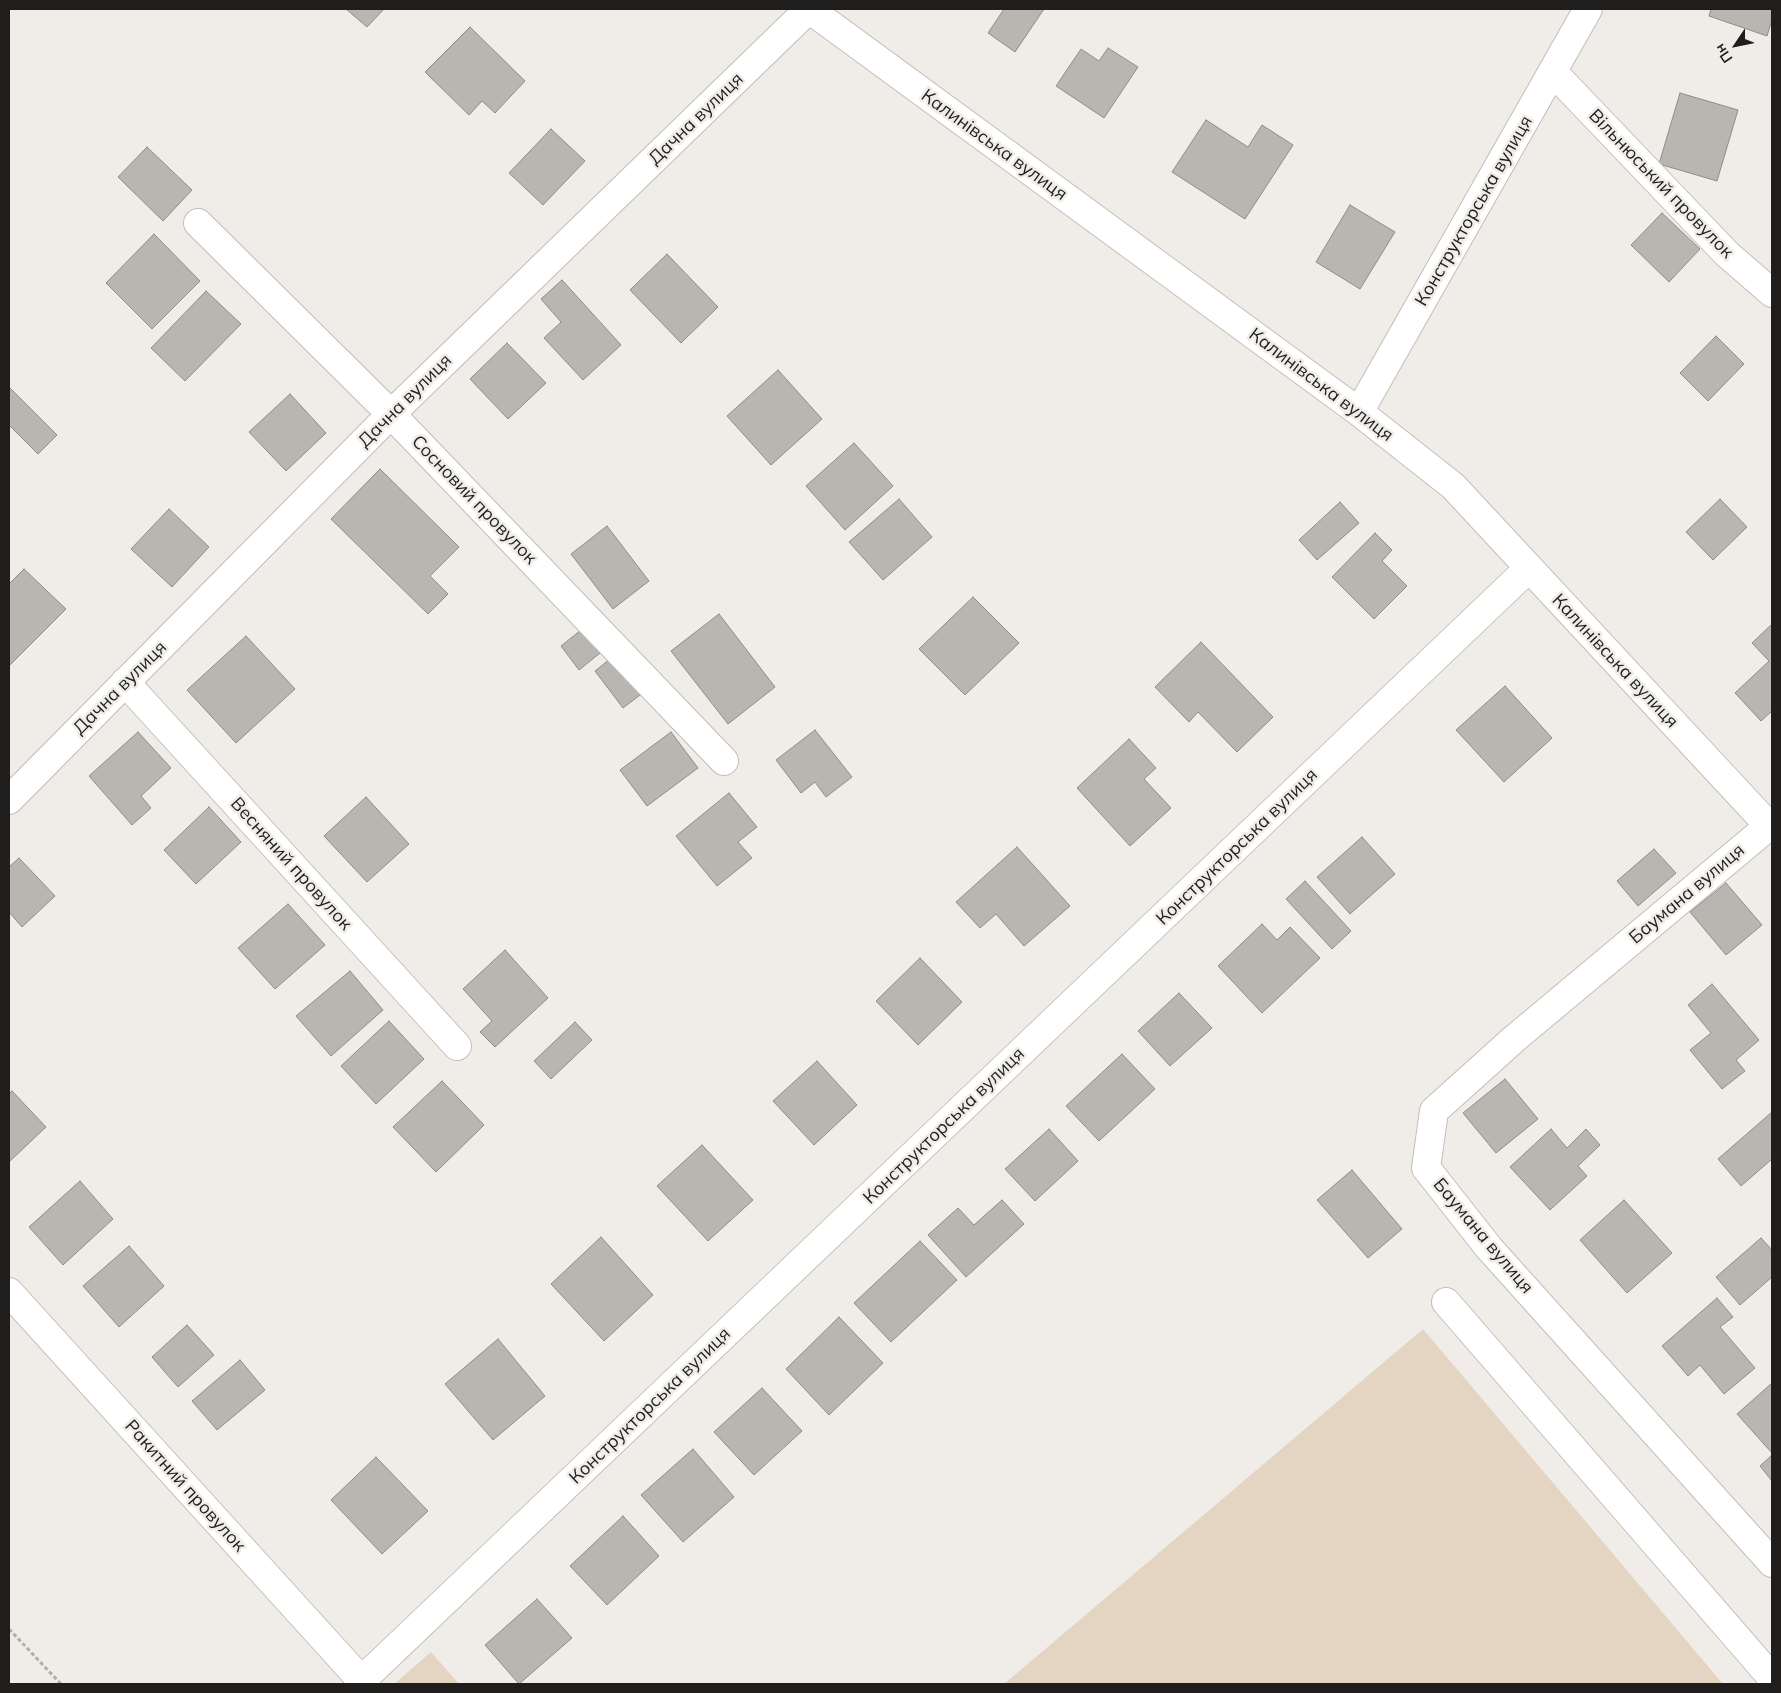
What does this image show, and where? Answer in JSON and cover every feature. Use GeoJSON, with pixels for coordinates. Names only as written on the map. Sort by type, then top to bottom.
{"type":"FeatureCollection","features":[{"type":"Feature","properties":{"kind":"street","name":"Калинівська вулиця"},"geometry":{"type":"LineString","coordinates":[[809,9],[1359,412],[1453,486],[1771,828]]}},
{"type":"Feature","properties":{"kind":"street","name":"Дачна вулиця"},"geometry":{"type":"LineString","coordinates":[[9,800],[391,414],[809,9]]}},
{"type":"Feature","properties":{"kind":"street","name":"Конструкторська вулиця"},"geometry":{"type":"LineString","coordinates":[[1359,412],[1588,9]]}},
{"type":"Feature","properties":{"kind":"street","name":"Вільнюський провулок"},"geometry":{"type":"LineString","coordinates":[[1552,72],[1728,254],[1772,293]]}},
{"type":"Feature","properties":{"kind":"street","name":"Сосновий провулок"},"geometry":{"type":"LineString","coordinates":[[198,223],[391,414],[724,761]]}},
{"type":"Feature","properties":{"kind":"street","name":"Конструкторська вулиця"},"geometry":{"type":"LineString","coordinates":[[360,1682],[1529,568]]}},
{"type":"Feature","properties":{"kind":"street","name":"Весняний провулок"},"geometry":{"type":"LineString","coordinates":[[125,682],[457,1046]]}},
{"type":"Feature","properties":{"kind":"street","name":"Баумана вулиця"},"geometry":{"type":"LineString","coordinates":[[1771,828],[1514,1039],[1434,1111],[1426,1168],[1489,1248],[1772,1562]]}},
{"type":"Feature","properties":{"kind":"street","name":"Ракитний провулок"},"geometry":{"type":"LineString","coordinates":[[9,1292],[360,1682]]}},
{"type":"Feature","properties":{"kind":"street"},"geometry":{"type":"LineString","coordinates":[[1446,1302],[1772,1678]]}},
{"type":"Feature","properties":{"kind":"path"},"geometry":{"type":"LineString","coordinates":[[9,1629],[61,1684]]}},
{"type":"Feature","properties":{"kind":"shaded area"},"geometry":{"type":"Polygon","coordinates":[[[1423,1329],[1723,1684],[1004,1684],[1423,1329]]]}},
{"type":"Feature","properties":{"kind":"shaded area"},"geometry":{"type":"Polygon","coordinates":[[[431,1652],[459,1684],[394,1684],[431,1652]]]}},
{"type":"Feature","properties":{"kind":"building"},"geometry":{"type":"Polygon","coordinates":[[[346,9],[384,9],[367,27],[346,9]]]}},
{"type":"Feature","properties":{"kind":"building"},"geometry":{"type":"Polygon","coordinates":[[[1004,9],[1044,9],[1015,52],[988,33],[1004,9]]]}},
{"type":"Feature","properties":{"kind":"building"},"geometry":{"type":"Polygon","coordinates":[[[1711,9],[1772,9],[1772,20],[1767,36],[1709,16],[1711,9]]]}},
{"type":"Feature","properties":{"kind":"building"},"geometry":{"type":"Polygon","coordinates":[[[470,27],[525,81],[495,113],[482,101],[469,115],[425,72],[470,27]]]}},
{"type":"Feature","properties":{"kind":"building"},"geometry":{"type":"Polygon","coordinates":[[[1108,48],[1138,67],[1104,118],[1056,86],[1081,49],[1099,61],[1108,48]]]}},
{"type":"Feature","properties":{"kind":"building"},"geometry":{"type":"Polygon","coordinates":[[[1680,93],[1738,110],[1717,181],[1659,164],[1680,93]]]}},
{"type":"Feature","properties":{"kind":"building"},"geometry":{"type":"Polygon","coordinates":[[[1206,120],[1248,147],[1262,125],[1293,145],[1245,219],[1172,172],[1206,120]]]}},
{"type":"Feature","properties":{"kind":"building"},"geometry":{"type":"Polygon","coordinates":[[[551,129],[585,161],[543,205],[509,173],[551,129]]]}},
{"type":"Feature","properties":{"kind":"building"},"geometry":{"type":"Polygon","coordinates":[[[147,147],[192,190],[163,221],[118,177],[147,147]]]}},
{"type":"Feature","properties":{"kind":"building"},"geometry":{"type":"Polygon","coordinates":[[[1350,205],[1395,232],[1360,289],[1316,262],[1350,205]]]}},
{"type":"Feature","properties":{"kind":"building"},"geometry":{"type":"Polygon","coordinates":[[[1662,213],[1700,249],[1669,282],[1631,245],[1662,213]]]}},
{"type":"Feature","properties":{"kind":"building"},"geometry":{"type":"Polygon","coordinates":[[[154,234],[200,281],[152,329],[106,283],[154,234]]]}},
{"type":"Feature","properties":{"kind":"building"},"geometry":{"type":"Polygon","coordinates":[[[667,254],[718,307],[681,343],[630,290],[667,254]]]}},
{"type":"Feature","properties":{"kind":"building"},"geometry":{"type":"Polygon","coordinates":[[[562,280],[621,345],[583,380],[544,338],[561,322],[541,299],[562,280]]]}},
{"type":"Feature","properties":{"kind":"building"},"geometry":{"type":"Polygon","coordinates":[[[206,291],[241,324],[185,381],[151,348],[206,291]]]}},
{"type":"Feature","properties":{"kind":"building"},"geometry":{"type":"Polygon","coordinates":[[[1716,336],[1744,364],[1708,401],[1680,373],[1716,336]]]}},
{"type":"Feature","properties":{"kind":"building"},"geometry":{"type":"Polygon","coordinates":[[[507,343],[546,383],[508,419],[470,379],[507,343]]]}},
{"type":"Feature","properties":{"kind":"building"},"geometry":{"type":"Polygon","coordinates":[[[778,370],[822,419],[771,465],[727,416],[778,370]]]}},
{"type":"Feature","properties":{"kind":"building"},"geometry":{"type":"Polygon","coordinates":[[[9,387],[57,435],[38,454],[9,425],[9,387]]]}},
{"type":"Feature","properties":{"kind":"building"},"geometry":{"type":"Polygon","coordinates":[[[290,394],[326,433],[286,471],[249,432],[290,394]]]}},
{"type":"Feature","properties":{"kind":"building"},"geometry":{"type":"Polygon","coordinates":[[[854,443],[893,486],[845,530],[806,486],[854,443]]]}},
{"type":"Feature","properties":{"kind":"building"},"geometry":{"type":"Polygon","coordinates":[[[380,469],[459,547],[430,576],[448,594],[428,614],[331,519],[380,469]]]}},
{"type":"Feature","properties":{"kind":"building"},"geometry":{"type":"Polygon","coordinates":[[[899,499],[932,537],[883,580],[849,542],[899,499]]]}},
{"type":"Feature","properties":{"kind":"building"},"geometry":{"type":"Polygon","coordinates":[[[1720,499],[1747,527],[1713,560],[1686,532],[1720,499]]]}},
{"type":"Feature","properties":{"kind":"building"},"geometry":{"type":"Polygon","coordinates":[[[1340,502],[1359,523],[1317,560],[1299,540],[1340,502]]]}},
{"type":"Feature","properties":{"kind":"building"},"geometry":{"type":"Polygon","coordinates":[[[169,509],[209,547],[172,587],[131,549],[169,509]]]}},
{"type":"Feature","properties":{"kind":"building"},"geometry":{"type":"Polygon","coordinates":[[[607,526],[649,581],[613,609],[571,554],[607,526]]]}},
{"type":"Feature","properties":{"kind":"building"},"geometry":{"type":"Polygon","coordinates":[[[1375,533],[1392,550],[1382,561],[1407,586],[1374,619],[1332,577],[1375,533]]]}},
{"type":"Feature","properties":{"kind":"building"},"geometry":{"type":"Polygon","coordinates":[[[24,569],[66,609],[9,666],[9,584],[24,569]]]}},
{"type":"Feature","properties":{"kind":"building"},"geometry":{"type":"Polygon","coordinates":[[[973,597],[1019,643],[965,695],[919,649],[973,597]]]}},
{"type":"Feature","properties":{"kind":"building"},"geometry":{"type":"Polygon","coordinates":[[[719,614],[775,687],[728,724],[671,651],[719,614]]]}},
{"type":"Feature","properties":{"kind":"building"},"geometry":{"type":"Polygon","coordinates":[[[1772,624],[1772,711],[1761,721],[1735,693],[1769,661],[1752,643],[1772,624]]]}},
{"type":"Feature","properties":{"kind":"building"},"geometry":{"type":"Polygon","coordinates":[[[586,626],[605,649],[579,670],[561,646],[586,626]]]}},
{"type":"Feature","properties":{"kind":"building"},"geometry":{"type":"Polygon","coordinates":[[[246,636],[295,689],[236,743],[187,690],[246,636]]]}},
{"type":"Feature","properties":{"kind":"building"},"geometry":{"type":"Polygon","coordinates":[[[1201,642],[1273,717],[1237,752],[1198,712],[1189,722],[1155,687],[1201,642]]]}},
{"type":"Feature","properties":{"kind":"building"},"geometry":{"type":"Polygon","coordinates":[[[615,655],[644,692],[623,708],[595,671],[615,655]]]}},
{"type":"Feature","properties":{"kind":"building"},"geometry":{"type":"Polygon","coordinates":[[[1505,686],[1552,738],[1504,782],[1456,730],[1505,686]]]}},
{"type":"Feature","properties":{"kind":"building"},"geometry":{"type":"Polygon","coordinates":[[[815,730],[852,777],[826,797],[815,782],[801,793],[776,760],[815,730]]]}},
{"type":"Feature","properties":{"kind":"building"},"geometry":{"type":"Polygon","coordinates":[[[138,732],[171,768],[141,796],[151,808],[132,825],[89,776],[138,732]]]}},
{"type":"Feature","properties":{"kind":"building"},"geometry":{"type":"Polygon","coordinates":[[[671,732],[698,768],[647,806],[620,770],[671,732]]]}},
{"type":"Feature","properties":{"kind":"building"},"geometry":{"type":"Polygon","coordinates":[[[1129,739],[1156,768],[1144,779],[1171,808],[1130,846],[1077,788],[1129,739]]]}},
{"type":"Feature","properties":{"kind":"building"},"geometry":{"type":"Polygon","coordinates":[[[729,793],[757,827],[738,842],[752,858],[717,886],[676,836],[729,793]]]}},
{"type":"Feature","properties":{"kind":"building"},"geometry":{"type":"Polygon","coordinates":[[[366,797],[409,844],[367,882],[324,836],[366,797]]]}},
{"type":"Feature","properties":{"kind":"building"},"geometry":{"type":"Polygon","coordinates":[[[209,807],[241,842],[196,884],[164,850],[209,807]]]}},
{"type":"Feature","properties":{"kind":"building"},"geometry":{"type":"Polygon","coordinates":[[[1362,837],[1395,874],[1350,914],[1317,877],[1362,837]]]}},
{"type":"Feature","properties":{"kind":"building"},"geometry":{"type":"Polygon","coordinates":[[[1017,847],[1070,906],[1024,946],[996,914],[980,928],[956,902],[1017,847]]]}},
{"type":"Feature","properties":{"kind":"building"},"geometry":{"type":"Polygon","coordinates":[[[1654,849],[1676,873],[1638,906],[1617,881],[1654,849]]]}},
{"type":"Feature","properties":{"kind":"building"},"geometry":{"type":"Polygon","coordinates":[[[19,858],[55,896],[22,927],[9,912],[9,867],[19,858]]]}},
{"type":"Feature","properties":{"kind":"building"},"geometry":{"type":"Polygon","coordinates":[[[1305,881],[1351,931],[1332,949],[1286,899],[1305,881]]]}},
{"type":"Feature","properties":{"kind":"building"},"geometry":{"type":"Polygon","coordinates":[[[1726,883],[1762,925],[1726,955],[1690,912],[1726,883]]]}},
{"type":"Feature","properties":{"kind":"building"},"geometry":{"type":"Polygon","coordinates":[[[288,904],[325,945],[275,989],[238,948],[288,904]]]}},
{"type":"Feature","properties":{"kind":"building"},"geometry":{"type":"Polygon","coordinates":[[[1262,924],[1277,940],[1290,927],[1320,958],[1262,1013],[1218,966],[1262,924]]]}},
{"type":"Feature","properties":{"kind":"building"},"geometry":{"type":"Polygon","coordinates":[[[505,950],[548,998],[495,1047],[480,1032],[492,1021],[463,989],[505,950]]]}},
{"type":"Feature","properties":{"kind":"building"},"geometry":{"type":"Polygon","coordinates":[[[920,958],[962,1002],[918,1045],[876,1001],[920,958]]]}},
{"type":"Feature","properties":{"kind":"building"},"geometry":{"type":"Polygon","coordinates":[[[350,971],[383,1010],[331,1056],[296,1016],[350,971]]]}},
{"type":"Feature","properties":{"kind":"building"},"geometry":{"type":"Polygon","coordinates":[[[1712,984],[1759,1040],[1736,1060],[1745,1071],[1722,1089],[1690,1050],[1711,1033],[1688,1005],[1712,984]]]}},
{"type":"Feature","properties":{"kind":"building"},"geometry":{"type":"Polygon","coordinates":[[[1179,993],[1212,1028],[1170,1066],[1138,1031],[1179,993]]]}},
{"type":"Feature","properties":{"kind":"building"},"geometry":{"type":"Polygon","coordinates":[[[389,1021],[424,1059],[376,1104],[341,1066],[389,1021]]]}},
{"type":"Feature","properties":{"kind":"building"},"geometry":{"type":"Polygon","coordinates":[[[575,1022],[592,1040],[551,1079],[534,1061],[575,1022]]]}},
{"type":"Feature","properties":{"kind":"building"},"geometry":{"type":"Polygon","coordinates":[[[1122,1054],[1155,1089],[1099,1141],[1066,1106],[1122,1054]]]}},
{"type":"Feature","properties":{"kind":"building"},"geometry":{"type":"Polygon","coordinates":[[[817,1061],[857,1105],[814,1145],[773,1101],[817,1061]]]}},
{"type":"Feature","properties":{"kind":"building"},"geometry":{"type":"Polygon","coordinates":[[[1505,1079],[1538,1119],[1496,1153],[1463,1113],[1505,1079]]]}},
{"type":"Feature","properties":{"kind":"building"},"geometry":{"type":"Polygon","coordinates":[[[442,1081],[484,1125],[436,1172],[393,1127],[442,1081]]]}},
{"type":"Feature","properties":{"kind":"building"},"geometry":{"type":"Polygon","coordinates":[[[12,1091],[46,1127],[9,1162],[9,1094],[12,1091]]]}},
{"type":"Feature","properties":{"kind":"building"},"geometry":{"type":"Polygon","coordinates":[[[1772,1112],[1772,1159],[1741,1186],[1718,1159],[1772,1112]]]}},
{"type":"Feature","properties":{"kind":"building"},"geometry":{"type":"Polygon","coordinates":[[[1049,1129],[1078,1161],[1035,1201],[1005,1169],[1049,1129]]]}},
{"type":"Feature","properties":{"kind":"building"},"geometry":{"type":"Polygon","coordinates":[[[1551,1129],[1567,1148],[1586,1129],[1600,1145],[1578,1166],[1587,1176],[1550,1210],[1510,1167],[1551,1129]]]}},
{"type":"Feature","properties":{"kind":"building"},"geometry":{"type":"Polygon","coordinates":[[[702,1145],[753,1200],[708,1241],[657,1186],[702,1145]]]}},
{"type":"Feature","properties":{"kind":"building"},"geometry":{"type":"Polygon","coordinates":[[[1352,1170],[1402,1229],[1368,1258],[1317,1200],[1352,1170]]]}},
{"type":"Feature","properties":{"kind":"building"},"geometry":{"type":"Polygon","coordinates":[[[80,1181],[113,1219],[63,1265],[29,1227],[80,1181]]]}},
{"type":"Feature","properties":{"kind":"building"},"geometry":{"type":"Polygon","coordinates":[[[1002,1200],[1024,1224],[966,1277],[928,1235],[958,1208],[974,1225],[1002,1200]]]}},
{"type":"Feature","properties":{"kind":"building"},"geometry":{"type":"Polygon","coordinates":[[[1624,1200],[1672,1253],[1627,1293],[1580,1240],[1624,1200]]]}},
{"type":"Feature","properties":{"kind":"building"},"geometry":{"type":"Polygon","coordinates":[[[601,1237],[653,1295],[604,1341],[551,1284],[601,1237]]]}},
{"type":"Feature","properties":{"kind":"building"},"geometry":{"type":"Polygon","coordinates":[[[1761,1238],[1772,1250],[1772,1277],[1740,1305],[1716,1277],[1761,1238]]]}},
{"type":"Feature","properties":{"kind":"building"},"geometry":{"type":"Polygon","coordinates":[[[920,1241],[957,1280],[891,1342],[854,1303],[920,1241]]]}},
{"type":"Feature","properties":{"kind":"building"},"geometry":{"type":"Polygon","coordinates":[[[129,1246],[164,1286],[119,1327],[83,1286],[129,1246]]]}},
{"type":"Feature","properties":{"kind":"building"},"geometry":{"type":"Polygon","coordinates":[[[1717,1298],[1733,1317],[1720,1327],[1755,1368],[1724,1394],[1700,1365],[1688,1376],[1662,1346],[1717,1298]]]}},
{"type":"Feature","properties":{"kind":"building"},"geometry":{"type":"Polygon","coordinates":[[[839,1317],[883,1363],[829,1415],[786,1369],[839,1317]]]}},
{"type":"Feature","properties":{"kind":"building"},"geometry":{"type":"Polygon","coordinates":[[[187,1325],[214,1355],[178,1387],[152,1357],[187,1325]]]}},
{"type":"Feature","properties":{"kind":"building"},"geometry":{"type":"Polygon","coordinates":[[[498,1339],[545,1396],[493,1440],[445,1384],[498,1339]]]}},
{"type":"Feature","properties":{"kind":"building"},"geometry":{"type":"Polygon","coordinates":[[[240,1360],[265,1390],[217,1430],[192,1401],[240,1360]]]}},
{"type":"Feature","properties":{"kind":"building"},"geometry":{"type":"Polygon","coordinates":[[[1772,1383],[1772,1453],[1737,1414],[1772,1383]]]}},
{"type":"Feature","properties":{"kind":"building"},"geometry":{"type":"Polygon","coordinates":[[[762,1388],[802,1431],[754,1475],[714,1432],[762,1388]]]}},
{"type":"Feature","properties":{"kind":"building"},"geometry":{"type":"Polygon","coordinates":[[[693,1449],[734,1497],[683,1542],[641,1495],[693,1449]]]}},
{"type":"Feature","properties":{"kind":"building"},"geometry":{"type":"Polygon","coordinates":[[[1772,1455],[1772,1481],[1760,1466],[1772,1455]]]}},
{"type":"Feature","properties":{"kind":"building"},"geometry":{"type":"Polygon","coordinates":[[[376,1457],[428,1511],[382,1554],[331,1500],[376,1457]]]}},
{"type":"Feature","properties":{"kind":"building"},"geometry":{"type":"Polygon","coordinates":[[[623,1516],[659,1556],[607,1605],[570,1566],[623,1516]]]}},
{"type":"Feature","properties":{"kind":"building"},"geometry":{"type":"Polygon","coordinates":[[[537,1599],[572,1638],[519,1684],[485,1645],[537,1599]]]}}]}
